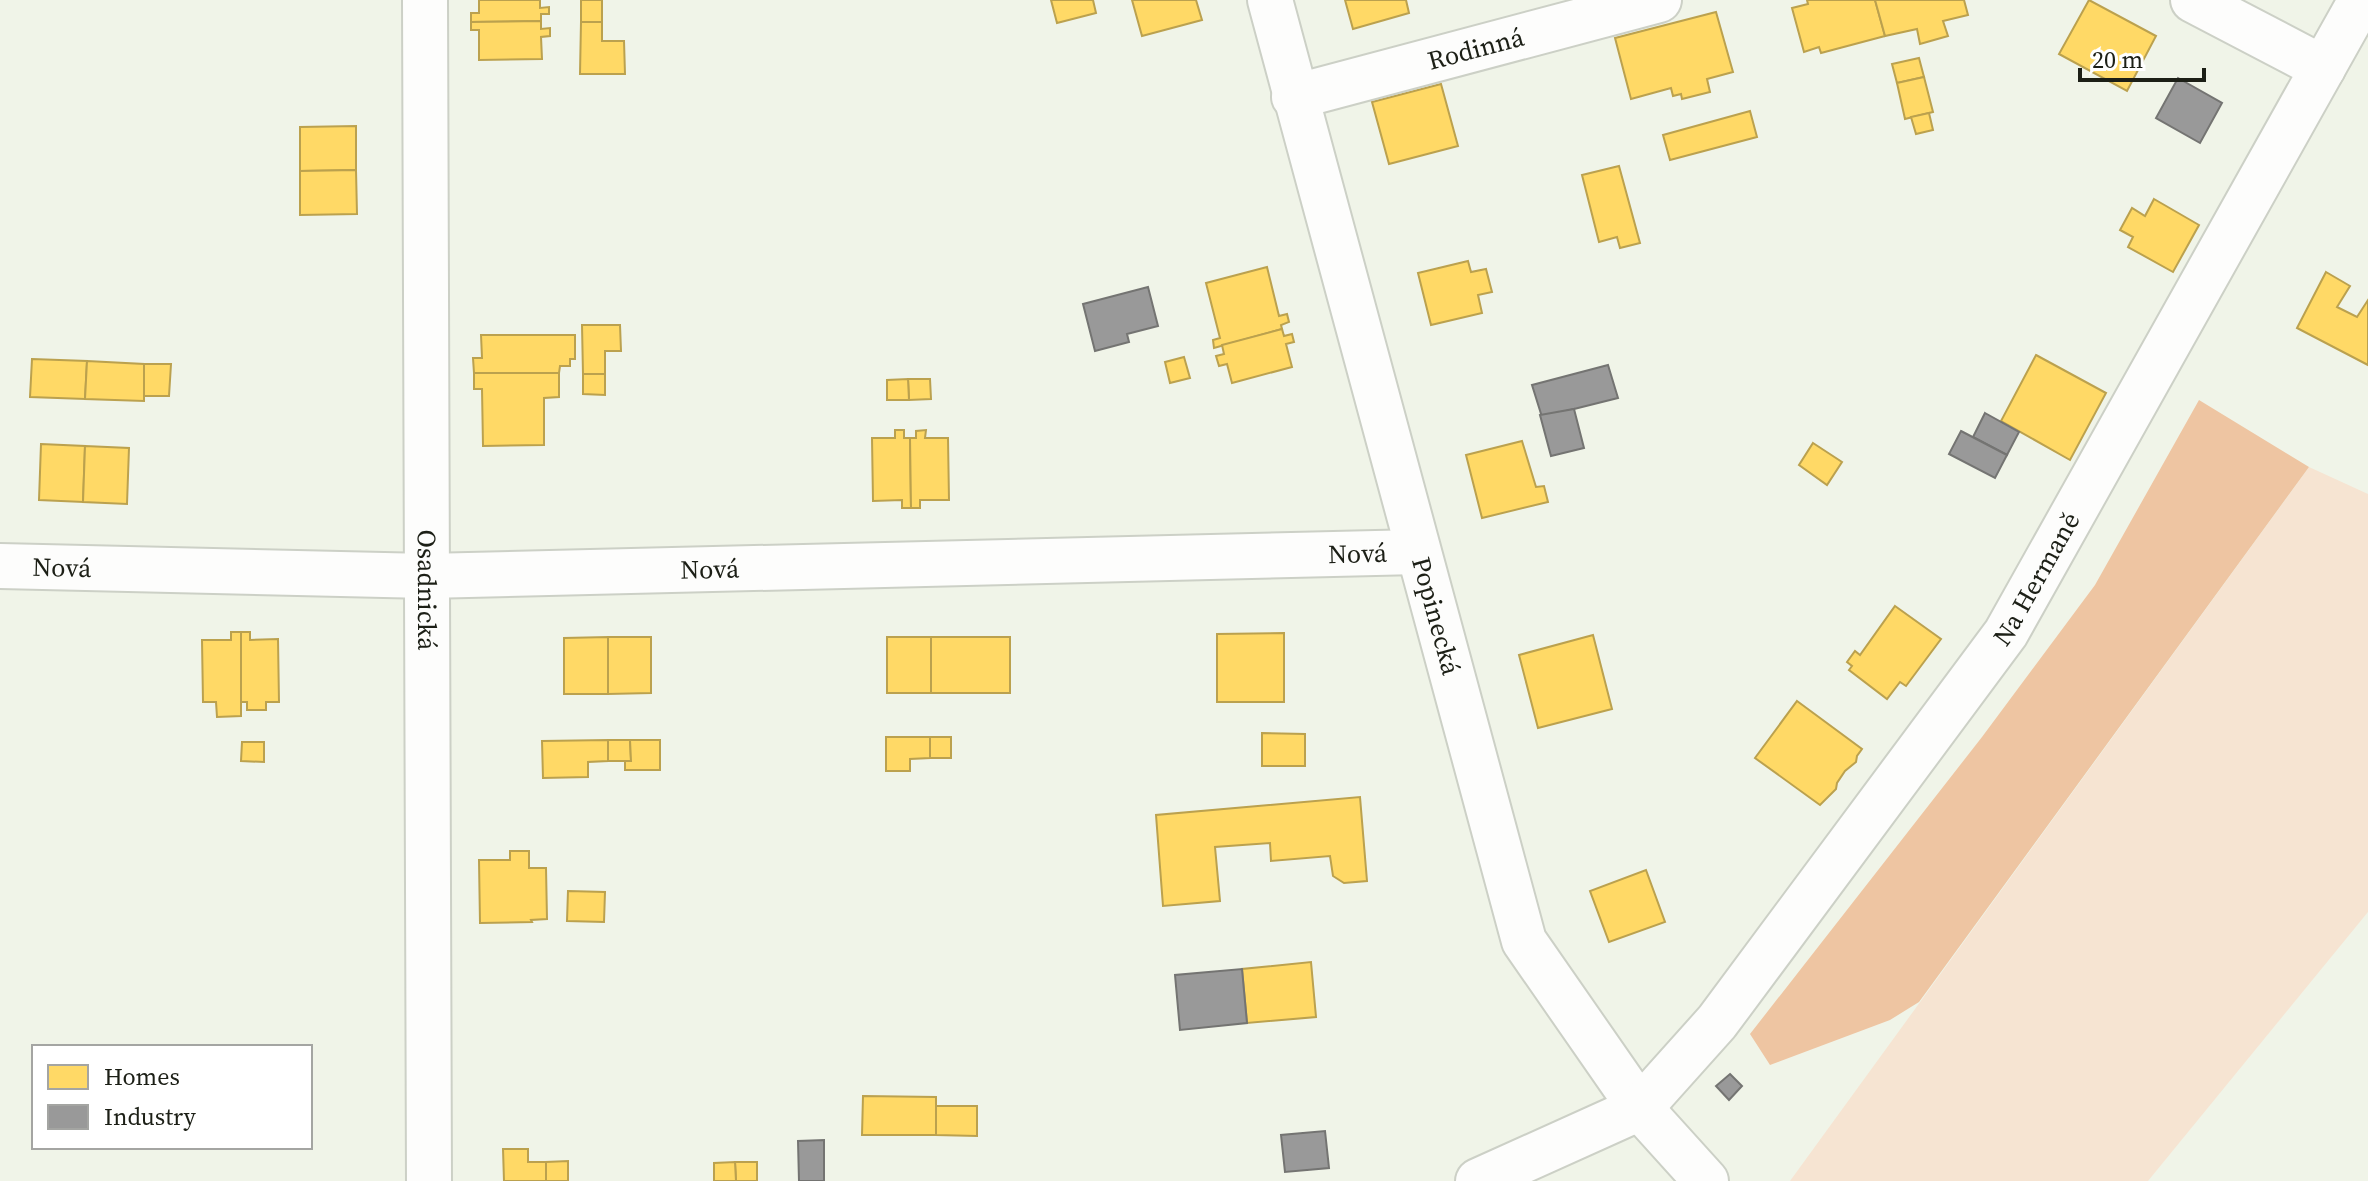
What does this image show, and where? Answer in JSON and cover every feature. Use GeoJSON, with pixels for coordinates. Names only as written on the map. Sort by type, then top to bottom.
{"type":"FeatureCollection","features":[{"type":"Feature","properties":{"kind":"street","name":"Osadnická"},"geometry":{"type":"LineString","coordinates":[[425,0],[429,1181]]}},
{"type":"Feature","properties":{"kind":"street","name":"Popinecká"},"geometry":{"type":"LineString","coordinates":[[1270,0],[1524,941],[1640,1108],[1706,1181]]}},
{"type":"Feature","properties":{"kind":"street","name":"Rodinná"},"geometry":{"type":"LineString","coordinates":[[1294,97],[1659,0]]}},
{"type":"Feature","properties":{"kind":"street"},"geometry":{"type":"LineString","coordinates":[[2193,0],[2323,68]]}},
{"type":"Feature","properties":{"kind":"street","name":"Na Hermaně"},"geometry":{"type":"LineString","coordinates":[[1640,1108],[1717,1022],[2006,633],[2361,0]]}},
{"type":"Feature","properties":{"kind":"street","name":"Nová"},"geometry":{"type":"LineString","coordinates":[[0,566],[427,576],[1418,552]]}},
{"type":"Feature","properties":{"kind":"street"},"geometry":{"type":"LineString","coordinates":[[1478,1181],[1640,1108]]}},
{"type":"Feature","properties":{"kind":"shaded area"},"geometry":{"type":"Polygon","coordinates":[[[2199,400],[2309,467],[1919,1002],[1890,1020],[1770,1065],[1750,1034],[1982,737],[2095,585],[2199,400]]]}},
{"type":"Feature","properties":{"kind":"shaded area"},"geometry":{"type":"Polygon","coordinates":[[[2309,467],[2368,494],[2368,912],[2148,1181],[1790,1181],[2309,467]]]}},
{"type":"Feature","properties":{"kind":"building: Homes"},"geometry":{"type":"Polygon","coordinates":[[[479,0],[540,0],[540,8],[549,7],[549,14],[541,14],[541,21],[471,22],[471,13],[479,13],[479,0]]]}},
{"type":"Feature","properties":{"kind":"building: Homes"},"geometry":{"type":"Polygon","coordinates":[[[581,0],[602,0],[602,22],[581,22],[581,0]]]}},
{"type":"Feature","properties":{"kind":"building: Homes"},"geometry":{"type":"Polygon","coordinates":[[[1051,0],[1093,0],[1096,13],[1057,23],[1051,0]]]}},
{"type":"Feature","properties":{"kind":"building: Homes"},"geometry":{"type":"Polygon","coordinates":[[[1132,0],[1196,0],[1202,20],[1142,36],[1132,0]]]}},
{"type":"Feature","properties":{"kind":"building: Homes"},"geometry":{"type":"Polygon","coordinates":[[[1345,0],[1406,0],[1409,13],[1353,29],[1345,0]]]}},
{"type":"Feature","properties":{"kind":"building: Homes"},"geometry":{"type":"Polygon","coordinates":[[[1807,0],[1875,0],[1885,36],[1821,53],[1819,47],[1804,52],[1792,8],[1808,4],[1807,0]]]}},
{"type":"Feature","properties":{"kind":"building: Homes"},"geometry":{"type":"Polygon","coordinates":[[[1875,0],[1964,0],[1968,15],[1943,21],[1948,36],[1920,44],[1917,29],[1885,36],[1875,0]]]}},
{"type":"Feature","properties":{"kind":"building: Homes"},"geometry":{"type":"Polygon","coordinates":[[[2089,0],[2156,36],[2127,91],[2059,54],[2089,0]]]}},
{"type":"Feature","properties":{"kind":"building: Homes"},"geometry":{"type":"Polygon","coordinates":[[[1716,12],[1733,72],[1707,79],[1710,92],[1682,99],[1681,94],[1673,96],[1671,88],[1631,99],[1615,38],[1716,12]]]}},
{"type":"Feature","properties":{"kind":"building: Homes"},"geometry":{"type":"Polygon","coordinates":[[[541,21],[541,29],[550,28],[550,36],[541,37],[542,59],[479,60],[479,30],[471,30],[471,22],[541,21]]]}},
{"type":"Feature","properties":{"kind":"building: Homes"},"geometry":{"type":"Polygon","coordinates":[[[581,22],[602,22],[602,41],[624,41],[625,74],[580,74],[581,22]]]}},
{"type":"Feature","properties":{"kind":"building: Homes"},"geometry":{"type":"Polygon","coordinates":[[[1919,58],[1924,77],[1897,83],[1892,64],[1919,58]]]}},
{"type":"Feature","properties":{"kind":"building: Homes"},"geometry":{"type":"Polygon","coordinates":[[[1924,77],[1933,112],[1905,119],[1897,83],[1924,77]]]}},
{"type":"Feature","properties":{"kind":"building: Homes"},"geometry":{"type":"Polygon","coordinates":[[[1441,84],[1458,146],[1389,164],[1372,102],[1441,84]]]}},
{"type":"Feature","properties":{"kind":"building: Homes"},"geometry":{"type":"Polygon","coordinates":[[[1750,111],[1757,137],[1670,160],[1663,135],[1750,111]]]}},
{"type":"Feature","properties":{"kind":"building: Homes"},"geometry":{"type":"Polygon","coordinates":[[[1929,113],[1933,130],[1916,134],[1911,117],[1929,113]]]}},
{"type":"Feature","properties":{"kind":"building: Homes"},"geometry":{"type":"Polygon","coordinates":[[[356,126],[356,170],[300,171],[300,127],[356,126]]]}},
{"type":"Feature","properties":{"kind":"building: Homes"},"geometry":{"type":"Polygon","coordinates":[[[1619,166],[1640,243],[1620,248],[1617,237],[1599,242],[1582,175],[1619,166]]]}},
{"type":"Feature","properties":{"kind":"building: Homes"},"geometry":{"type":"Polygon","coordinates":[[[356,170],[357,214],[300,215],[300,171],[356,170]]]}},
{"type":"Feature","properties":{"kind":"building: Homes"},"geometry":{"type":"Polygon","coordinates":[[[2154,199],[2199,225],[2173,272],[2128,247],[2133,237],[2120,230],[2132,208],[2145,216],[2154,199]]]}},
{"type":"Feature","properties":{"kind":"building: Homes"},"geometry":{"type":"Polygon","coordinates":[[[1468,261],[1471,272],[1486,269],[1492,292],[1478,295],[1482,313],[1431,325],[1418,273],[1468,261]]]}},
{"type":"Feature","properties":{"kind":"building: Homes"},"geometry":{"type":"Polygon","coordinates":[[[1267,267],[1279,316],[1287,314],[1289,322],[1281,325],[1282,329],[1214,348],[1213,340],[1220,338],[1206,283],[1267,267]]]}},
{"type":"Feature","properties":{"kind":"building: Homes"},"geometry":{"type":"Polygon","coordinates":[[[2326,272],[2350,286],[2337,307],[2357,317],[2368,300],[2368,365],[2297,328],[2326,272]]]}},
{"type":"Feature","properties":{"kind":"building: Homes"},"geometry":{"type":"Polygon","coordinates":[[[582,325],[620,325],[621,351],[605,351],[605,374],[583,374],[582,325]]]}},
{"type":"Feature","properties":{"kind":"building: Homes"},"geometry":{"type":"Polygon","coordinates":[[[1282,329],[1284,336],[1292,334],[1294,342],[1286,344],[1292,367],[1232,383],[1227,364],[1219,366],[1216,356],[1224,354],[1222,345],[1282,329]]]}},
{"type":"Feature","properties":{"kind":"building: Homes"},"geometry":{"type":"Polygon","coordinates":[[[481,335],[575,335],[575,359],[570,359],[570,366],[560,366],[559,373],[474,373],[473,358],[482,358],[481,335]]]}},
{"type":"Feature","properties":{"kind":"building: Homes"},"geometry":{"type":"Polygon","coordinates":[[[2036,355],[2106,393],[2070,460],[2001,421],[2036,355]]]}},
{"type":"Feature","properties":{"kind":"building: Homes"},"geometry":{"type":"Polygon","coordinates":[[[1184,357],[1190,378],[1170,383],[1165,362],[1184,357]]]}},
{"type":"Feature","properties":{"kind":"building: Homes"},"geometry":{"type":"Polygon","coordinates":[[[32,359],[87,361],[85,399],[30,397],[32,359]]]}},
{"type":"Feature","properties":{"kind":"building: Homes"},"geometry":{"type":"Polygon","coordinates":[[[87,361],[144,364],[144,401],[85,399],[87,361]]]}},
{"type":"Feature","properties":{"kind":"building: Homes"},"geometry":{"type":"Polygon","coordinates":[[[144,364],[171,364],[169,396],[144,396],[144,364]]]}},
{"type":"Feature","properties":{"kind":"building: Homes"},"geometry":{"type":"Polygon","coordinates":[[[474,373],[559,373],[559,397],[544,398],[544,445],[483,446],[482,389],[474,389],[474,373]]]}},
{"type":"Feature","properties":{"kind":"building: Homes"},"geometry":{"type":"Polygon","coordinates":[[[583,374],[605,374],[605,395],[583,394],[583,374]]]}},
{"type":"Feature","properties":{"kind":"building: Homes"},"geometry":{"type":"Polygon","coordinates":[[[908,379],[930,379],[931,399],[909,400],[908,379]]]}},
{"type":"Feature","properties":{"kind":"building: Homes"},"geometry":{"type":"Polygon","coordinates":[[[908,379],[909,400],[887,400],[887,380],[908,379]]]}},
{"type":"Feature","properties":{"kind":"building: Homes"},"geometry":{"type":"Polygon","coordinates":[[[895,430],[904,430],[904,438],[910,438],[911,508],[902,508],[902,500],[873,501],[872,438],[895,438],[895,430]]]}},
{"type":"Feature","properties":{"kind":"building: Homes"},"geometry":{"type":"Polygon","coordinates":[[[926,430],[925,438],[948,438],[949,500],[920,500],[920,508],[911,508],[910,438],[916,438],[916,431],[926,430]]]}},
{"type":"Feature","properties":{"kind":"building: Homes"},"geometry":{"type":"Polygon","coordinates":[[[1522,441],[1536,487],[1544,486],[1548,502],[1482,518],[1466,455],[1522,441]]]}},
{"type":"Feature","properties":{"kind":"building: Homes"},"geometry":{"type":"Polygon","coordinates":[[[1813,443],[1842,462],[1827,485],[1799,465],[1813,443]]]}},
{"type":"Feature","properties":{"kind":"building: Homes"},"geometry":{"type":"Polygon","coordinates":[[[41,444],[85,446],[83,502],[39,500],[41,444]]]}},
{"type":"Feature","properties":{"kind":"building: Homes"},"geometry":{"type":"Polygon","coordinates":[[[85,446],[129,448],[127,504],[83,502],[85,446]]]}},
{"type":"Feature","properties":{"kind":"building: Homes"},"geometry":{"type":"Polygon","coordinates":[[[1895,606],[1941,639],[1906,686],[1900,682],[1887,699],[1849,670],[1852,666],[1847,662],[1855,651],[1860,655],[1895,606]]]}},
{"type":"Feature","properties":{"kind":"building: Homes"},"geometry":{"type":"Polygon","coordinates":[[[231,632],[241,632],[241,716],[217,717],[216,702],[203,702],[202,640],[231,640],[231,632]]]}},
{"type":"Feature","properties":{"kind":"building: Homes"},"geometry":{"type":"Polygon","coordinates":[[[241,632],[250,632],[250,640],[278,639],[279,702],[266,702],[266,710],[247,710],[247,702],[241,702],[241,632]]]}},
{"type":"Feature","properties":{"kind":"building: Homes"},"geometry":{"type":"Polygon","coordinates":[[[1284,633],[1284,702],[1217,702],[1217,634],[1284,633]]]}},
{"type":"Feature","properties":{"kind":"building: Homes"},"geometry":{"type":"Polygon","coordinates":[[[1593,635],[1612,709],[1538,728],[1519,655],[1593,635]]]}},
{"type":"Feature","properties":{"kind":"building: Homes"},"geometry":{"type":"Polygon","coordinates":[[[608,637],[608,694],[564,694],[564,638],[608,637]]]}},
{"type":"Feature","properties":{"kind":"building: Homes"},"geometry":{"type":"Polygon","coordinates":[[[608,637],[651,637],[651,693],[608,694],[608,637]]]}},
{"type":"Feature","properties":{"kind":"building: Homes"},"geometry":{"type":"Polygon","coordinates":[[[887,637],[931,637],[931,693],[887,693],[887,637]]]}},
{"type":"Feature","properties":{"kind":"building: Homes"},"geometry":{"type":"Polygon","coordinates":[[[931,637],[1010,637],[1010,693],[931,693],[931,637]]]}},
{"type":"Feature","properties":{"kind":"building: Homes"},"geometry":{"type":"Polygon","coordinates":[[[1797,701],[1862,749],[1856,762],[1837,783],[1836,789],[1820,805],[1755,758],[1797,701]]]}},
{"type":"Feature","properties":{"kind":"building: Homes"},"geometry":{"type":"Polygon","coordinates":[[[1262,733],[1305,734],[1305,766],[1262,766],[1262,733]]]}},
{"type":"Feature","properties":{"kind":"building: Homes"},"geometry":{"type":"Polygon","coordinates":[[[886,737],[930,737],[930,758],[910,759],[910,771],[886,771],[886,737]]]}},
{"type":"Feature","properties":{"kind":"building: Homes"},"geometry":{"type":"Polygon","coordinates":[[[930,737],[951,737],[951,758],[930,758],[930,737]]]}},
{"type":"Feature","properties":{"kind":"building: Homes"},"geometry":{"type":"Polygon","coordinates":[[[608,740],[608,761],[588,762],[588,777],[543,778],[542,741],[608,740]]]}},
{"type":"Feature","properties":{"kind":"building: Homes"},"geometry":{"type":"Polygon","coordinates":[[[608,740],[630,740],[631,761],[608,761],[608,740]]]}},
{"type":"Feature","properties":{"kind":"building: Homes"},"geometry":{"type":"Polygon","coordinates":[[[630,740],[660,740],[660,770],[625,770],[625,761],[631,761],[630,740]]]}},
{"type":"Feature","properties":{"kind":"building: Homes"},"geometry":{"type":"Polygon","coordinates":[[[242,742],[264,742],[264,762],[241,761],[242,742]]]}},
{"type":"Feature","properties":{"kind":"building: Homes"},"geometry":{"type":"Polygon","coordinates":[[[1360,797],[1367,881],[1344,883],[1333,876],[1330,856],[1271,861],[1270,843],[1215,847],[1220,901],[1163,906],[1156,815],[1360,797]]]}},
{"type":"Feature","properties":{"kind":"building: Homes"},"geometry":{"type":"Polygon","coordinates":[[[510,851],[529,851],[529,868],[546,868],[547,919],[480,923],[479,860],[510,860],[510,851]]]}},
{"type":"Feature","properties":{"kind":"building: Homes"},"geometry":{"type":"Polygon","coordinates":[[[1646,870],[1665,922],[1609,942],[1590,891],[1646,870]]]}},
{"type":"Feature","properties":{"kind":"building: Homes"},"geometry":{"type":"Polygon","coordinates":[[[568,891],[605,892],[604,922],[567,921],[568,891]]]}},
{"type":"Feature","properties":{"kind":"building: Homes"},"geometry":{"type":"Polygon","coordinates":[[[1311,962],[1316,1017],[1247,1023],[1242,969],[1311,962]]]}},
{"type":"Feature","properties":{"kind":"building: Homes"},"geometry":{"type":"Polygon","coordinates":[[[863,1096],[936,1097],[936,1135],[862,1135],[863,1096]]]}},
{"type":"Feature","properties":{"kind":"building: Homes"},"geometry":{"type":"Polygon","coordinates":[[[936,1106],[977,1106],[977,1136],[936,1135],[936,1106]]]}},
{"type":"Feature","properties":{"kind":"building: Homes"},"geometry":{"type":"Polygon","coordinates":[[[503,1149],[528,1149],[528,1162],[546,1162],[546,1181],[504,1181],[503,1149]]]}},
{"type":"Feature","properties":{"kind":"building: Homes"},"geometry":{"type":"Polygon","coordinates":[[[568,1161],[568,1181],[546,1181],[546,1162],[568,1161]]]}},
{"type":"Feature","properties":{"kind":"building: Homes"},"geometry":{"type":"Polygon","coordinates":[[[735,1162],[757,1162],[757,1181],[736,1181],[735,1162]]]}},
{"type":"Feature","properties":{"kind":"building: Homes"},"geometry":{"type":"Polygon","coordinates":[[[735,1162],[736,1181],[714,1181],[714,1163],[735,1162]]]}},
{"type":"Feature","properties":{"kind":"building: Industry"},"geometry":{"type":"Polygon","coordinates":[[[2178,78],[2222,103],[2200,143],[2156,118],[2178,78]]]}},
{"type":"Feature","properties":{"kind":"building: Industry"},"geometry":{"type":"Polygon","coordinates":[[[1148,287],[1158,326],[1127,334],[1129,342],[1095,351],[1083,304],[1148,287]]]}},
{"type":"Feature","properties":{"kind":"building: Industry"},"geometry":{"type":"Polygon","coordinates":[[[1608,365],[1618,398],[1542,417],[1532,385],[1608,365]]]}},
{"type":"Feature","properties":{"kind":"building: Industry"},"geometry":{"type":"Polygon","coordinates":[[[1574,409],[1584,448],[1551,456],[1540,415],[1574,409]]]}},
{"type":"Feature","properties":{"kind":"building: Industry"},"geometry":{"type":"Polygon","coordinates":[[[1985,413],[2019,432],[2007,455],[1973,437],[1985,413]]]}},
{"type":"Feature","properties":{"kind":"building: Industry"},"geometry":{"type":"Polygon","coordinates":[[[1961,431],[2007,455],[1995,478],[1949,454],[1961,431]]]}},
{"type":"Feature","properties":{"kind":"building: Industry"},"geometry":{"type":"Polygon","coordinates":[[[1242,969],[1247,1023],[1180,1030],[1175,975],[1242,969]]]}},
{"type":"Feature","properties":{"kind":"building: Industry"},"geometry":{"type":"Polygon","coordinates":[[[1730,1074],[1742,1086],[1729,1100],[1716,1086],[1730,1074]]]}},
{"type":"Feature","properties":{"kind":"building: Industry"},"geometry":{"type":"Polygon","coordinates":[[[1325,1131],[1329,1168],[1285,1172],[1281,1135],[1325,1131]]]}},
{"type":"Feature","properties":{"kind":"building: Industry"},"geometry":{"type":"Polygon","coordinates":[[[824,1140],[824,1181],[799,1181],[798,1141],[824,1140]]]}}]}
